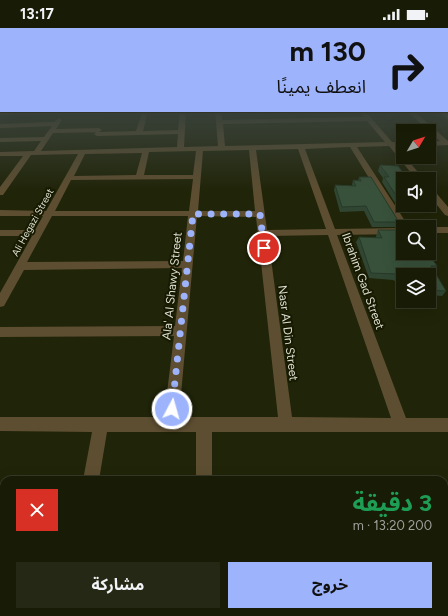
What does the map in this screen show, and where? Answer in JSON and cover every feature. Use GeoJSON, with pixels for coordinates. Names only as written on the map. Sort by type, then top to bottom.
{"type":"FeatureCollection","features":[{"type":"Feature","properties":{"kind":"street"},"geometry":{"type":"LineString","coordinates":[[0,193],[32,153],[48,136]]}},
{"type":"Feature","properties":{"kind":"street"},"geometry":{"type":"LineString","coordinates":[[0,154],[32,153],[83,136]]}},
{"type":"Feature","properties":{"kind":"street","name":"Ali Hegazi Street"},"geometry":{"type":"LineString","coordinates":[[0,304],[68,178],[94,136]]}},
{"type":"Feature","properties":{"kind":"street"},"geometry":{"type":"LineString","coordinates":[[109,136],[146,150],[396,145]]}},
{"type":"Feature","properties":{"kind":"street"},"geometry":{"type":"LineString","coordinates":[[180,150],[181,136]]}},
{"type":"Feature","properties":{"kind":"street"},"geometry":{"type":"LineString","coordinates":[[221,136],[222,148]]}},
{"type":"Feature","properties":{"kind":"street"},"geometry":{"type":"LineString","coordinates":[[384,136],[414,172]]}},
{"type":"Feature","properties":{"kind":"street"},"geometry":{"type":"LineString","coordinates":[[437,136],[446,145]]}},
{"type":"Feature","properties":{"kind":"street"},"geometry":{"type":"LineString","coordinates":[[0,140],[46,139]]}},
{"type":"Feature","properties":{"kind":"street"},"geometry":{"type":"LineString","coordinates":[[436,144],[446,145]]}},
{"type":"Feature","properties":{"kind":"street"},"geometry":{"type":"LineString","coordinates":[[353,146],[400,220]]}},
{"type":"Feature","properties":{"kind":"street","name":"Ibrahim Gad Street"},"geometry":{"type":"LineString","coordinates":[[301,147],[401,424]]}},
{"type":"Feature","properties":{"kind":"street","name":"Nasr Al Din Street"},"geometry":{"type":"LineString","coordinates":[[252,148],[286,425]]}},
{"type":"Feature","properties":{"kind":"street","name":"Ala' Al Shawy Street"},"geometry":{"type":"LineString","coordinates":[[171,425],[200,149]]}},
{"type":"Feature","properties":{"kind":"street"},"geometry":{"type":"LineString","coordinates":[[138,178],[146,150]]}},
{"type":"Feature","properties":{"kind":"street"},"geometry":{"type":"LineString","coordinates":[[68,178],[197,177]]}},
{"type":"Feature","properties":{"kind":"street"},"geometry":{"type":"LineString","coordinates":[[436,196],[444,203],[448,213]]}},
{"type":"Feature","properties":{"kind":"street"},"geometry":{"type":"LineString","coordinates":[[0,213],[260,214]]}},
{"type":"Feature","properties":{"kind":"street"},"geometry":{"type":"LineString","coordinates":[[436,230],[448,230]]}},
{"type":"Feature","properties":{"kind":"street"},"geometry":{"type":"LineString","coordinates":[[262,233],[396,231]]}},
{"type":"Feature","properties":{"kind":"street"},"geometry":{"type":"LineString","coordinates":[[0,233],[38,233]]}},
{"type":"Feature","properties":{"kind":"street"},"geometry":{"type":"LineString","coordinates":[[21,266],[188,264]]}},
{"type":"Feature","properties":{"kind":"street"},"geometry":{"type":"LineString","coordinates":[[0,332],[181,331]]}},
{"type":"Feature","properties":{"kind":"street"},"geometry":{"type":"LineString","coordinates":[[0,424],[448,425]]}},
{"type":"Feature","properties":{"kind":"street"},"geometry":{"type":"LineString","coordinates":[[92,476],[101,425]]}},
{"type":"Feature","properties":{"kind":"street"},"geometry":{"type":"LineString","coordinates":[[204,425],[204,476]]}},
{"type":"Feature","properties":{"kind":"building"},"geometry":{"type":"Polygon","coordinates":[[[380,165],[398,166],[403,172],[396,172],[396,195],[384,177],[389,177],[380,165]]]}},
{"type":"Feature","properties":{"kind":"building"},"geometry":{"type":"Polygon","coordinates":[[[359,177],[371,177],[398,220],[396,220],[396,222],[374,222],[366,206],[342,207],[335,185],[356,186],[353,180],[361,181],[359,177]]]}},
{"type":"Feature","properties":{"kind":"building"},"geometry":{"type":"Polygon","coordinates":[[[378,230],[396,230],[396,260],[433,260],[437,266],[431,266],[432,268],[396,268],[396,274],[371,273],[359,237],[382,238],[378,230]]]}},
{"type":"Feature","properties":{"kind":"building"},"geometry":{"type":"Polygon","coordinates":[[[436,274],[446,291],[436,290],[436,274]]]}},
{"type":"Feature","properties":{"kind":"route"},"geometry":{"type":"LineString","coordinates":[[172,409],[193,214],[260,214],[264,248]]}}]}
